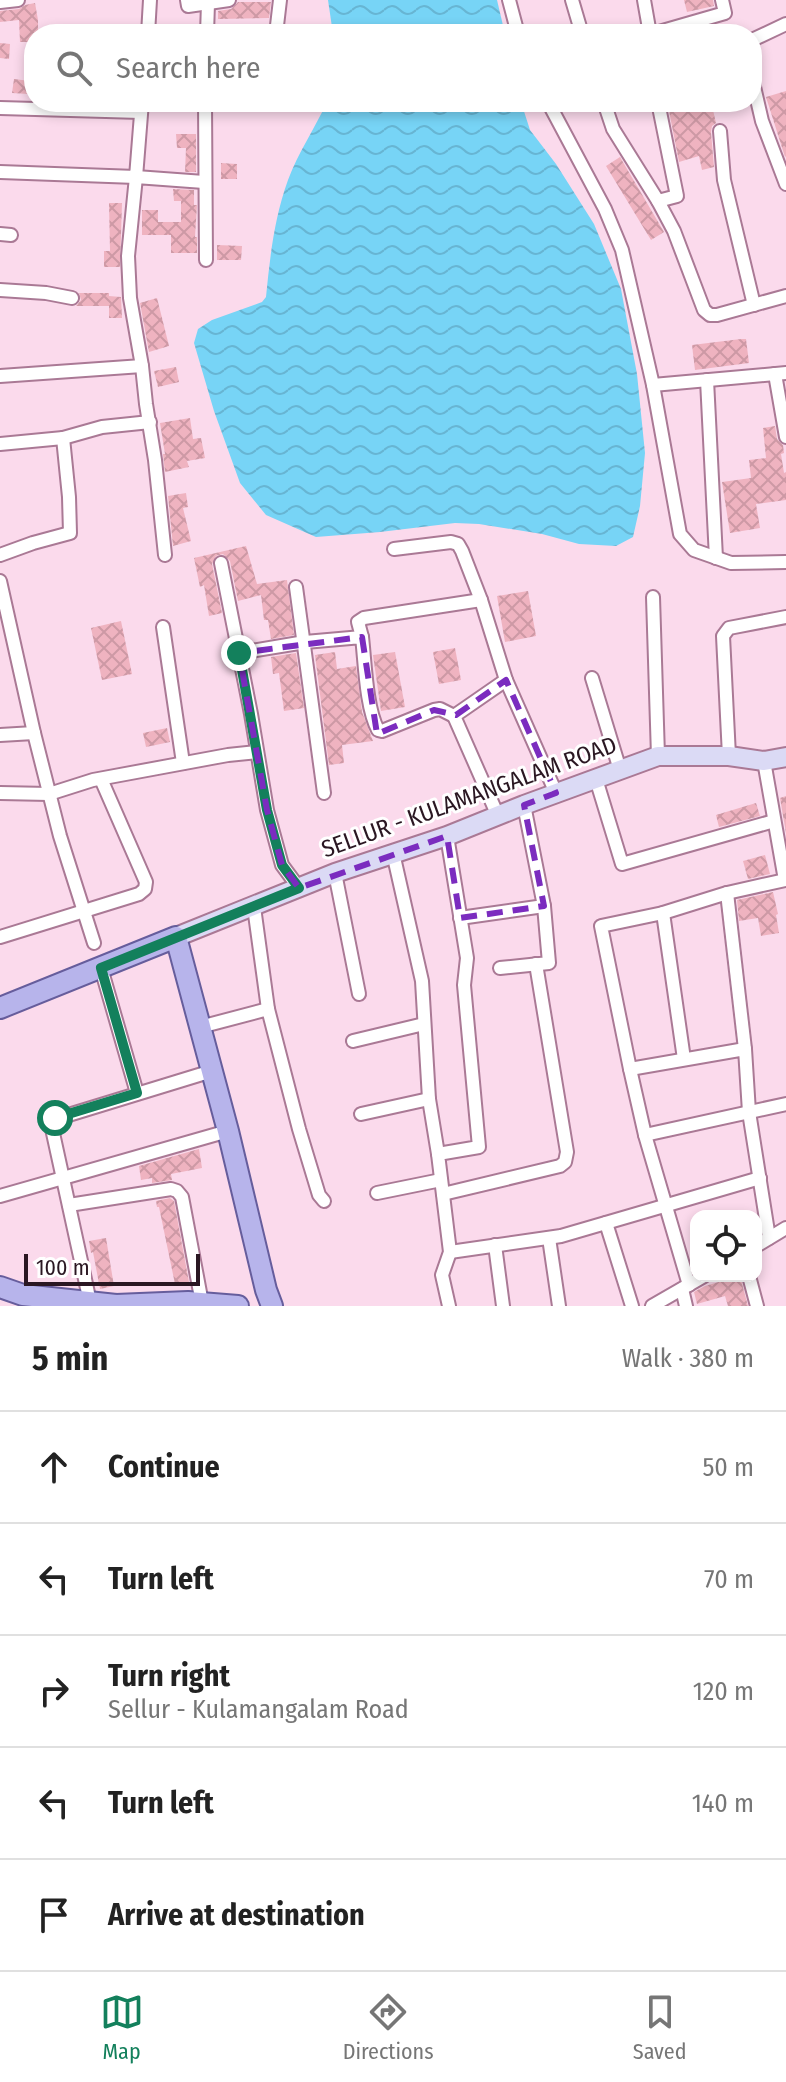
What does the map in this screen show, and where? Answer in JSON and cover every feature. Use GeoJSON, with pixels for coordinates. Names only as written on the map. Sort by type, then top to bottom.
{"type":"FeatureCollection","features":[{"type":"Feature","properties":{"kind":"main road","name":"SELLUR - KULAMANGALAM ROAD"},"geometry":{"type":"LineString","coordinates":[[2,1003],[101,968],[335,873],[447,836],[658,756],[729,756],[764,761],[786,757]]}},
{"type":"Feature","properties":{"kind":"main road"},"geometry":{"type":"LineString","coordinates":[[176,937],[272,1306]]}},
{"type":"Feature","properties":{"kind":"main road"},"geometry":{"type":"LineString","coordinates":[[0,1287],[23,1295],[116,1305],[202,1303],[238,1306]]}},
{"type":"Feature","properties":{"kind":"street"},"geometry":{"type":"LineString","coordinates":[[0,2],[18,0]]}},
{"type":"Feature","properties":{"kind":"street"},"geometry":{"type":"LineString","coordinates":[[149,24],[150,0]]}},
{"type":"Feature","properties":{"kind":"street"},"geometry":{"type":"LineString","coordinates":[[187,0],[188,6],[229,0]]}},
{"type":"Feature","properties":{"kind":"street"},"geometry":{"type":"LineString","coordinates":[[277,24],[280,0]]}},
{"type":"Feature","properties":{"kind":"street"},"geometry":{"type":"LineString","coordinates":[[509,0],[515,24]]}},
{"type":"Feature","properties":{"kind":"street"},"geometry":{"type":"LineString","coordinates":[[572,0],[579,24]]}},
{"type":"Feature","properties":{"kind":"street"},"geometry":{"type":"LineString","coordinates":[[644,0],[649,24]]}},
{"type":"Feature","properties":{"kind":"street"},"geometry":{"type":"LineString","coordinates":[[686,24],[725,13],[722,0]]}},
{"type":"Feature","properties":{"kind":"street"},"geometry":{"type":"LineString","coordinates":[[207,24],[208,3]]}},
{"type":"Feature","properties":{"kind":"street"},"geometry":{"type":"LineString","coordinates":[[762,35],[786,24]]}},
{"type":"Feature","properties":{"kind":"street"},"geometry":{"type":"LineString","coordinates":[[0,108],[24,108]]}},
{"type":"Feature","properties":{"kind":"street"},"geometry":{"type":"LineString","coordinates":[[141,112],[128,256],[130,298],[150,422],[165,555]]}},
{"type":"Feature","properties":{"kind":"street"},"geometry":{"type":"LineString","coordinates":[[205,112],[206,260]]}},
{"type":"Feature","properties":{"kind":"street"},"geometry":{"type":"LineString","coordinates":[[553,112],[605,209],[622,250],[653,385],[680,534],[694,550],[731,563],[786,562]]}},
{"type":"Feature","properties":{"kind":"street"},"geometry":{"type":"LineString","coordinates":[[607,112],[613,129],[674,231],[704,310],[710,315],[717,315],[786,296]]}},
{"type":"Feature","properties":{"kind":"street"},"geometry":{"type":"LineString","coordinates":[[658,201],[677,196],[660,112]]}},
{"type":"Feature","properties":{"kind":"street"},"geometry":{"type":"LineString","coordinates":[[760,112],[786,184]]}},
{"type":"Feature","properties":{"kind":"street"},"geometry":{"type":"LineString","coordinates":[[720,131],[724,180],[754,305]]}},
{"type":"Feature","properties":{"kind":"street"},"geometry":{"type":"LineString","coordinates":[[0,172],[204,182]]}},
{"type":"Feature","properties":{"kind":"street"},"geometry":{"type":"LineString","coordinates":[[0,290],[72,298]]}},
{"type":"Feature","properties":{"kind":"street"},"geometry":{"type":"LineString","coordinates":[[0,376],[142,366]]}},
{"type":"Feature","properties":{"kind":"street"},"geometry":{"type":"LineString","coordinates":[[653,385],[780,374],[786,437]]}},
{"type":"Feature","properties":{"kind":"street"},"geometry":{"type":"LineString","coordinates":[[707,380],[716,558]]}},
{"type":"Feature","properties":{"kind":"street"},"geometry":{"type":"LineString","coordinates":[[0,444],[63,438],[102,427],[150,422]]}},
{"type":"Feature","properties":{"kind":"street"},"geometry":{"type":"LineString","coordinates":[[0,555],[70,533],[63,438]]}},
{"type":"Feature","properties":{"kind":"street"},"geometry":{"type":"LineString","coordinates":[[394,549],[451,542],[458,544],[481,600],[506,680],[556,793]]}},
{"type":"Feature","properties":{"kind":"street"},"geometry":{"type":"LineString","coordinates":[[221,563],[267,810],[282,865],[299,888]]}},
{"type":"Feature","properties":{"kind":"street"},"geometry":{"type":"LineString","coordinates":[[0,581],[49,794],[94,943]]}},
{"type":"Feature","properties":{"kind":"street"},"geometry":{"type":"LineString","coordinates":[[296,587],[324,793]]}},
{"type":"Feature","properties":{"kind":"street"},"geometry":{"type":"LineString","coordinates":[[653,597],[658,756]]}},
{"type":"Feature","properties":{"kind":"street"},"geometry":{"type":"LineString","coordinates":[[481,600],[364,618],[358,622],[375,725],[382,731],[434,710],[448,713],[506,680]]}},
{"type":"Feature","properties":{"kind":"street"},"geometry":{"type":"LineString","coordinates":[[729,756],[723,636],[729,628],[786,617]]}},
{"type":"Feature","properties":{"kind":"street"},"geometry":{"type":"LineString","coordinates":[[163,627],[183,763]]}},
{"type":"Feature","properties":{"kind":"street"},"geometry":{"type":"LineString","coordinates":[[239,653],[362,637]]}},
{"type":"Feature","properties":{"kind":"street"},"geometry":{"type":"LineString","coordinates":[[592,678],[620,770]]}},
{"type":"Feature","properties":{"kind":"street"},"geometry":{"type":"LineString","coordinates":[[448,713],[498,816]]}},
{"type":"Feature","properties":{"kind":"street"},"geometry":{"type":"LineString","coordinates":[[0,735],[34,733]]}},
{"type":"Feature","properties":{"kind":"street"},"geometry":{"type":"LineString","coordinates":[[0,793],[49,794],[101,779],[257,752]]}},
{"type":"Feature","properties":{"kind":"street"},"geometry":{"type":"LineString","coordinates":[[686,1306],[685,1287],[645,1135],[601,926],[663,913],[727,893],[785,885],[764,761]]}},
{"type":"Feature","properties":{"kind":"street"},"geometry":{"type":"LineString","coordinates":[[0,937],[85,912],[139,894],[145,889],[146,882],[101,779]]}},
{"type":"Feature","properties":{"kind":"street"},"geometry":{"type":"LineString","coordinates":[[596,779],[622,864],[774,821]]}},
{"type":"Feature","properties":{"kind":"street"},"geometry":{"type":"LineString","coordinates":[[500,968],[549,963],[544,906],[524,805]]}},
{"type":"Feature","properties":{"kind":"street"},"geometry":{"type":"LineString","coordinates":[[438,1154],[479,1147],[464,985],[467,958],[447,836]]}},
{"type":"Feature","properties":{"kind":"street"},"geometry":{"type":"LineString","coordinates":[[393,853],[422,981],[429,1099],[450,1252],[442,1275],[449,1306]]}},
{"type":"Feature","properties":{"kind":"street"},"geometry":{"type":"LineString","coordinates":[[335,873],[359,994]]}},
{"type":"Feature","properties":{"kind":"street"},"geometry":{"type":"LineString","coordinates":[[727,893],[749,1112],[769,1238]]}},
{"type":"Feature","properties":{"kind":"street"},"geometry":{"type":"LineString","coordinates":[[460,918],[544,906]]}},
{"type":"Feature","properties":{"kind":"street"},"geometry":{"type":"LineString","coordinates":[[254,907],[268,1009],[299,1129],[319,1195],[324,1201]]}},
{"type":"Feature","properties":{"kind":"street"},"geometry":{"type":"LineString","coordinates":[[663,913],[684,1059]]}},
{"type":"Feature","properties":{"kind":"street"},"geometry":{"type":"LineString","coordinates":[[443,1194],[560,1166],[565,1162],[567,1152],[536,964]]}},
{"type":"Feature","properties":{"kind":"street"},"geometry":{"type":"LineString","coordinates":[[101,968],[137,1093]]}},
{"type":"Feature","properties":{"kind":"street"},"geometry":{"type":"LineString","coordinates":[[200,1027],[268,1009]]}},
{"type":"Feature","properties":{"kind":"street"},"geometry":{"type":"LineString","coordinates":[[353,1041],[424,1024]]}},
{"type":"Feature","properties":{"kind":"street"},"geometry":{"type":"LineString","coordinates":[[630,1069],[745,1049]]}},
{"type":"Feature","properties":{"kind":"street"},"geometry":{"type":"LineString","coordinates":[[90,1302],[52,1120],[212,1071]]}},
{"type":"Feature","properties":{"kind":"street"},"geometry":{"type":"LineString","coordinates":[[361,1114],[429,1099]]}},
{"type":"Feature","properties":{"kind":"street"},"geometry":{"type":"LineString","coordinates":[[645,1135],[786,1104]]}},
{"type":"Feature","properties":{"kind":"street"},"geometry":{"type":"LineString","coordinates":[[0,1196],[228,1131]]}},
{"type":"Feature","properties":{"kind":"street"},"geometry":{"type":"LineString","coordinates":[[450,1252],[561,1236],[760,1178]]}},
{"type":"Feature","properties":{"kind":"street"},"geometry":{"type":"LineString","coordinates":[[377,1193],[441,1180]]}},
{"type":"Feature","properties":{"kind":"street"},"geometry":{"type":"LineString","coordinates":[[69,1205],[171,1189],[177,1191],[182,1197],[202,1303]]}},
{"type":"Feature","properties":{"kind":"street"},"geometry":{"type":"LineString","coordinates":[[606,1223],[632,1306]]}},
{"type":"Feature","properties":{"kind":"street"},"geometry":{"type":"LineString","coordinates":[[762,1242],[786,1228]]}},
{"type":"Feature","properties":{"kind":"street"},"geometry":{"type":"LineString","coordinates":[[549,1238],[559,1306]]}},
{"type":"Feature","properties":{"kind":"street"},"geometry":{"type":"LineString","coordinates":[[495,1245],[503,1306]]}},
{"type":"Feature","properties":{"kind":"street"},"geometry":{"type":"LineString","coordinates":[[652,1306],[694,1282]]}},
{"type":"Feature","properties":{"kind":"street"},"geometry":{"type":"LineString","coordinates":[[751,1282],[757,1306]]}},
{"type":"Feature","properties":{"kind":"highlighted area"},"geometry":{"type":"Polygon","coordinates":[[[362,637],[377,734],[434,710],[456,715],[506,680],[556,793],[524,805],[544,906],[460,918],[447,836],[299,888],[282,865],[267,810],[239,653],[362,637]]]}},
{"type":"Feature","properties":{"kind":"water"},"geometry":{"type":"Polygon","coordinates":[[[328,0],[497,0],[503,24],[332,24],[328,0]]]}},
{"type":"Feature","properties":{"kind":"water"},"geometry":{"type":"Polygon","coordinates":[[[322,112],[524,112],[530,130],[594,224],[621,289],[637,374],[645,453],[640,506],[633,537],[616,546],[579,544],[542,534],[455,523],[316,537],[266,515],[240,483],[194,343],[198,329],[212,320],[262,302],[266,297],[279,209],[297,160],[322,112]]]}},
{"type":"Feature","properties":{"kind":"building"},"geometry":{"type":"Polygon","coordinates":[[[684,0],[713,0],[714,6],[687,12],[684,0]]]}},
{"type":"Feature","properties":{"kind":"building"},"geometry":{"type":"Polygon","coordinates":[[[238,2],[271,2],[269,18],[218,19],[218,11],[231,9],[238,2]]]}},
{"type":"Feature","properties":{"kind":"building"},"geometry":{"type":"Polygon","coordinates":[[[35,3],[38,24],[24,24],[24,42],[20,42],[19,20],[0,22],[0,11],[19,9],[35,3]]]}},
{"type":"Feature","properties":{"kind":"building"},"geometry":{"type":"Polygon","coordinates":[[[0,43],[10,44],[9,59],[0,58],[0,43]]]}},
{"type":"Feature","properties":{"kind":"building"},"geometry":{"type":"Polygon","coordinates":[[[14,79],[24,80],[24,94],[12,93],[14,79]]]}},
{"type":"Feature","properties":{"kind":"building"},"geometry":{"type":"Polygon","coordinates":[[[786,91],[786,156],[785,157],[766,97],[786,91]]]}},
{"type":"Feature","properties":{"kind":"building"},"geometry":{"type":"Polygon","coordinates":[[[669,112],[713,112],[716,123],[711,132],[714,167],[702,170],[699,156],[679,162],[669,112]]]}},
{"type":"Feature","properties":{"kind":"building"},"geometry":{"type":"Polygon","coordinates":[[[176,134],[196,134],[196,172],[185,172],[186,148],[177,148],[176,134]]]}},
{"type":"Feature","properties":{"kind":"building"},"geometry":{"type":"Polygon","coordinates":[[[620,157],[664,232],[651,240],[606,166],[620,157]]]}},
{"type":"Feature","properties":{"kind":"building"},"geometry":{"type":"Polygon","coordinates":[[[221,163],[237,164],[237,179],[221,179],[221,163]]]}},
{"type":"Feature","properties":{"kind":"building"},"geometry":{"type":"Polygon","coordinates":[[[173,189],[194,190],[197,253],[171,253],[171,235],[142,235],[142,210],[158,210],[158,222],[181,222],[181,201],[174,201],[173,189]]]}},
{"type":"Feature","properties":{"kind":"building"},"geometry":{"type":"Polygon","coordinates":[[[109,203],[122,203],[120,267],[104,267],[104,251],[110,251],[109,203]]]}},
{"type":"Feature","properties":{"kind":"building"},"geometry":{"type":"Polygon","coordinates":[[[217,245],[242,246],[241,260],[217,260],[217,245]]]}},
{"type":"Feature","properties":{"kind":"building"},"geometry":{"type":"Polygon","coordinates":[[[79,293],[109,293],[109,296],[121,297],[122,318],[109,318],[109,306],[76,306],[81,300],[79,293]]]}},
{"type":"Feature","properties":{"kind":"building"},"geometry":{"type":"Polygon","coordinates":[[[157,298],[169,346],[149,352],[140,303],[157,298]]]}},
{"type":"Feature","properties":{"kind":"building"},"geometry":{"type":"Polygon","coordinates":[[[746,339],[749,363],[695,370],[692,345],[746,339]]]}},
{"type":"Feature","properties":{"kind":"building"},"geometry":{"type":"Polygon","coordinates":[[[176,367],[179,382],[158,387],[154,371],[176,367]]]}},
{"type":"Feature","properties":{"kind":"building"},"geometry":{"type":"Polygon","coordinates":[[[190,418],[193,439],[201,438],[205,458],[187,461],[189,467],[165,472],[160,423],[190,418]]]}},
{"type":"Feature","properties":{"kind":"building"},"geometry":{"type":"Polygon","coordinates":[[[775,426],[777,439],[783,445],[784,453],[781,454],[786,472],[786,500],[756,504],[760,528],[730,533],[722,482],[751,478],[749,460],[766,458],[763,428],[775,426]]]}},
{"type":"Feature","properties":{"kind":"building"},"geometry":{"type":"Polygon","coordinates":[[[186,493],[188,507],[183,508],[191,541],[173,546],[168,496],[186,493]]]}},
{"type":"Feature","properties":{"kind":"building"},"geometry":{"type":"Polygon","coordinates":[[[246,546],[257,584],[287,580],[294,635],[271,639],[268,620],[264,620],[261,595],[238,601],[230,561],[223,554],[216,556],[212,564],[222,613],[209,616],[204,585],[200,587],[194,558],[246,546]]]}},
{"type":"Feature","properties":{"kind":"building"},"geometry":{"type":"Polygon","coordinates":[[[528,591],[536,636],[505,642],[497,596],[528,591]]]}},
{"type":"Feature","properties":{"kind":"building"},"geometry":{"type":"Polygon","coordinates":[[[121,621],[132,674],[102,680],[91,628],[121,621]]]}},
{"type":"Feature","properties":{"kind":"building"},"geometry":{"type":"Polygon","coordinates":[[[455,648],[461,680],[439,684],[433,652],[455,648]]]}},
{"type":"Feature","properties":{"kind":"building"},"geometry":{"type":"Polygon","coordinates":[[[335,652],[337,669],[356,666],[362,712],[373,741],[342,745],[344,763],[329,765],[315,655],[335,652]]]}},
{"type":"Feature","properties":{"kind":"building"},"geometry":{"type":"Polygon","coordinates":[[[395,652],[405,707],[381,711],[373,655],[395,652]]]}},
{"type":"Feature","properties":{"kind":"building"},"geometry":{"type":"Polygon","coordinates":[[[296,653],[304,708],[284,711],[279,673],[273,674],[271,657],[296,653]]]}},
{"type":"Feature","properties":{"kind":"building"},"geometry":{"type":"Polygon","coordinates":[[[167,728],[170,742],[146,747],[143,733],[167,728]]]}},
{"type":"Feature","properties":{"kind":"building"},"geometry":{"type":"Polygon","coordinates":[[[786,796],[786,833],[780,798],[786,796]]]}},
{"type":"Feature","properties":{"kind":"building"},"geometry":{"type":"Polygon","coordinates":[[[756,803],[760,816],[719,827],[716,815],[756,803]]]}},
{"type":"Feature","properties":{"kind":"building"},"geometry":{"type":"Polygon","coordinates":[[[765,855],[770,874],[748,879],[743,861],[765,855]]]}},
{"type":"Feature","properties":{"kind":"building"},"geometry":{"type":"Polygon","coordinates":[[[773,892],[779,933],[761,936],[758,918],[739,921],[737,900],[773,892]]]}},
{"type":"Feature","properties":{"kind":"building"},"geometry":{"type":"Polygon","coordinates":[[[199,1149],[202,1168],[171,1174],[172,1180],[152,1183],[152,1178],[141,1180],[139,1166],[199,1149]]]}},
{"type":"Feature","properties":{"kind":"building"},"geometry":{"type":"Polygon","coordinates":[[[170,1198],[174,1201],[189,1282],[175,1284],[156,1201],[170,1198]]]}},
{"type":"Feature","properties":{"kind":"building"},"geometry":{"type":"Polygon","coordinates":[[[106,1238],[114,1286],[100,1289],[89,1241],[106,1238]]]}},
{"type":"Feature","properties":{"kind":"building"},"geometry":{"type":"Polygon","coordinates":[[[719,1282],[742,1282],[748,1306],[728,1306],[725,1296],[697,1304],[694,1292],[719,1282]]]}},
{"type":"Feature","properties":{"kind":"route"},"geometry":{"type":"LineString","coordinates":[[55,1118],[137,1093],[101,968],[299,888],[282,865],[267,810],[239,653]]}}]}
